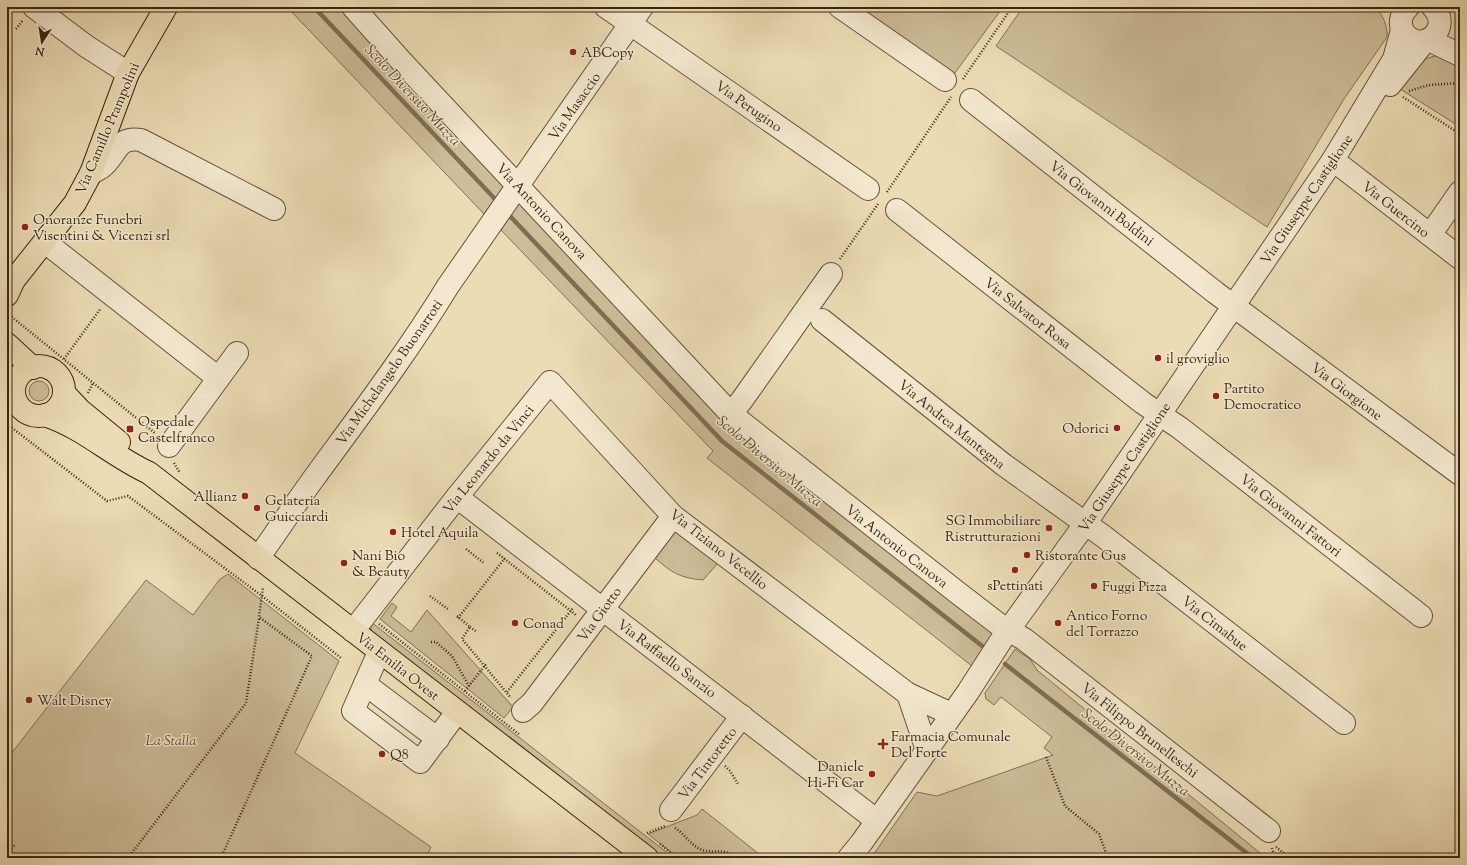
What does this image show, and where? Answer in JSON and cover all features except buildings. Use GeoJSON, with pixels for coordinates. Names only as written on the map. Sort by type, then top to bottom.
{"type":"FeatureCollection","features":[{"type":"Feature","properties":{"kind":"main road","name":"Via Camillo Prampolini"},"geometry":{"type":"LineString","coordinates":[[10,287],[75,203],[91,173],[128,73],[164,8]]}},
{"type":"Feature","properties":{"kind":"main road"},"geometry":{"type":"LineString","coordinates":[[7,344],[33,368]]}},
{"type":"Feature","properties":{"kind":"main road","name":"Via Emilia Ovest"},"geometry":{"type":"LineString","coordinates":[[149,473],[136,455],[80,410],[64,393],[61,380],[52,371],[40,367],[33,368],[10,384],[15,398],[26,415],[77,429],[127,463],[149,473],[457,712],[650,848]]}},
{"type":"Feature","properties":{"kind":"main road"},"geometry":{"type":"LineString","coordinates":[[26,415],[58,407],[64,393]]}},
{"type":"Feature","properties":{"kind":"street","name":"Via Antonio Canova"},"geometry":{"type":"LineString","coordinates":[[354,7],[403,63],[731,414],[800,470],[1009,631]]}},
{"type":"Feature","properties":{"kind":"street","name":"Via Perugino"},"geometry":{"type":"LineString","coordinates":[[606,7],[636,15],[868,188]]}},
{"type":"Feature","properties":{"kind":"street","name":"Via Giovanni Boldini"},"geometry":{"type":"LineString","coordinates":[[840,7],[957,90],[1234,307]]}},
{"type":"Feature","properties":{"kind":"street"},"geometry":{"type":"LineString","coordinates":[[30,12],[128,73]]}},
{"type":"Feature","properties":{"kind":"street","name":"Via Masaccio"},"geometry":{"type":"LineString","coordinates":[[518,186],[636,15]]}},
{"type":"Feature","properties":{"kind":"street"},"geometry":{"type":"LineString","coordinates":[[1399,17],[1412,40],[1436,24]]}},
{"type":"Feature","properties":{"kind":"street","name":"Via Giuseppe Castiglione"},"geometry":{"type":"LineString","coordinates":[[856,853],[876,820],[927,750],[1085,524],[1333,160],[1394,59],[1399,17]]}},
{"type":"Feature","properties":{"kind":"street"},"geometry":{"type":"LineString","coordinates":[[1436,24],[1460,44]]}},
{"type":"Feature","properties":{"kind":"street"},"geometry":{"type":"LineString","coordinates":[[1436,24],[1460,55]]}},
{"type":"Feature","properties":{"kind":"street","name":"Via Giuseppe Castiglione"},"geometry":{"type":"LineString","coordinates":[[1353,128],[1436,24]]}},
{"type":"Feature","properties":{"kind":"street"},"geometry":{"type":"LineString","coordinates":[[91,173],[103,166],[122,142],[133,139],[141,140],[274,209]]}},
{"type":"Feature","properties":{"kind":"street","name":"Via Guercino"},"geometry":{"type":"LineString","coordinates":[[1333,160],[1460,258]]}},
{"type":"Feature","properties":{"kind":"street","name":"Via Michelangelo Buonarroti"},"geometry":{"type":"LineString","coordinates":[[258,558],[312,480],[389,375],[448,286],[518,186]]}},
{"type":"Feature","properties":{"kind":"street"},"geometry":{"type":"LineString","coordinates":[[1430,235],[1460,192]]}},
{"type":"Feature","properties":{"kind":"street","name":"Via Salvator Rosa"},"geometry":{"type":"LineString","coordinates":[[897,210],[1160,415]]}},
{"type":"Feature","properties":{"kind":"street"},"geometry":{"type":"LineString","coordinates":[[45,242],[218,378]]}},
{"type":"Feature","properties":{"kind":"street"},"geometry":{"type":"LineString","coordinates":[[731,414],[830,274]]}},
{"type":"Feature","properties":{"kind":"street","name":"Via Giorgione"},"geometry":{"type":"LineString","coordinates":[[1234,307],[1460,474]]}},
{"type":"Feature","properties":{"kind":"street","name":"Via Andrea Mantegna"},"geometry":{"type":"LineString","coordinates":[[822,320],[1004,465],[1085,524]]}},
{"type":"Feature","properties":{"kind":"street"},"geometry":{"type":"LineString","coordinates":[[167,449],[237,353]]}},
{"type":"Feature","properties":{"kind":"street","name":"Via Leonardo da Vinci"},"geometry":{"type":"LineString","coordinates":[[353,631],[457,497],[550,382]]}},
{"type":"Feature","properties":{"kind":"street","name":"Via Tiziano Vecellio"},"geometry":{"type":"LineString","coordinates":[[550,382],[673,516],[908,694],[951,714]]}},
{"type":"Feature","properties":{"kind":"street","name":"Via Giovanni Fattori"},"geometry":{"type":"LineString","coordinates":[[1160,415],[1180,428],[1421,616]]}},
{"type":"Feature","properties":{"kind":"street","name":"Via Raffaello Sanzio"},"geometry":{"type":"LineString","coordinates":[[457,497],[510,551],[577,603],[742,716],[876,820]]}},
{"type":"Feature","properties":{"kind":"street","name":"Via Giotto"},"geometry":{"type":"LineString","coordinates":[[523,711],[532,703],[673,516]]}},
{"type":"Feature","properties":{"kind":"street","name":"Via Cimabue"},"geometry":{"type":"LineString","coordinates":[[1085,524],[1344,723]]}},
{"type":"Feature","properties":{"kind":"street","name":"Via Filippo Brunelleschi"},"geometry":{"type":"LineString","coordinates":[[1009,631],[1024,639],[1270,837]]}},
{"type":"Feature","properties":{"kind":"street"},"geometry":{"type":"LineString","coordinates":[[378,652],[353,711],[420,762],[457,712]]}},
{"type":"Feature","properties":{"kind":"street"},"geometry":{"type":"LineString","coordinates":[[365,684],[438,739]]}},
{"type":"Feature","properties":{"kind":"street"},"geometry":{"type":"LineString","coordinates":[[908,694],[927,750]]}},
{"type":"Feature","properties":{"kind":"street"},"geometry":{"type":"LineString","coordinates":[[916,714],[939,732]]}},
{"type":"Feature","properties":{"kind":"street","name":"Via Tintoretto"},"geometry":{"type":"LineString","coordinates":[[671,821],[742,716]]}},
{"type":"Feature","properties":{"kind":"path"},"geometry":{"type":"LineString","coordinates":[[830,274],[957,90],[1012,7]]}},
{"type":"Feature","properties":{"kind":"path"},"geometry":{"type":"LineString","coordinates":[[16,29],[30,12]]}},
{"type":"Feature","properties":{"kind":"path"},"geometry":{"type":"LineString","coordinates":[[1460,83],[1429,85],[1399,94],[1460,134]]}},
{"type":"Feature","properties":{"kind":"path"},"geometry":{"type":"LineString","coordinates":[[64,359],[112,295]]}},
{"type":"Feature","properties":{"kind":"path"},"geometry":{"type":"LineString","coordinates":[[7,314],[155,433],[167,449],[181,473]]}},
{"type":"Feature","properties":{"kind":"path"},"geometry":{"type":"LineString","coordinates":[[7,424],[107,502],[128,496],[262,596],[341,658]]}},
{"type":"Feature","properties":{"kind":"path"},"geometry":{"type":"LineString","coordinates":[[466,549],[484,563]]}},
{"type":"Feature","properties":{"kind":"path"},"geometry":{"type":"LineString","coordinates":[[477,632],[458,617],[510,551]]}},
{"type":"Feature","properties":{"kind":"path"},"geometry":{"type":"LineString","coordinates":[[497,553],[510,551],[597,618]]}},
{"type":"Feature","properties":{"kind":"path"},"geometry":{"type":"LineString","coordinates":[[128,858],[246,703],[263,587]]}},
{"type":"Feature","properties":{"kind":"path"},"geometry":{"type":"LineString","coordinates":[[430,596],[448,609]]}},
{"type":"Feature","properties":{"kind":"path"},"geometry":{"type":"LineString","coordinates":[[507,692],[577,603]]}},
{"type":"Feature","properties":{"kind":"path"},"geometry":{"type":"LineString","coordinates":[[221,858],[312,656],[259,617]]}},
{"type":"Feature","properties":{"kind":"path"},"geometry":{"type":"LineString","coordinates":[[376,622],[524,737]]}},
{"type":"Feature","properties":{"kind":"path"},"geometry":{"type":"LineString","coordinates":[[470,628],[462,639],[523,711]]}},
{"type":"Feature","properties":{"kind":"path"},"geometry":{"type":"LineString","coordinates":[[431,642],[436,642],[452,656],[469,686]]}},
{"type":"Feature","properties":{"kind":"path"},"geometry":{"type":"LineString","coordinates":[[465,691],[485,665]]}},
{"type":"Feature","properties":{"kind":"path"},"geometry":{"type":"LineString","coordinates":[[1046,757],[1065,806],[1099,834],[1108,858]]}},
{"type":"Feature","properties":{"kind":"path"},"geometry":{"type":"LineString","coordinates":[[733,776],[738,784]]}},
{"type":"Feature","properties":{"kind":"path"},"geometry":{"type":"LineString","coordinates":[[640,828],[647,834],[671,821],[702,850],[723,851],[735,858]]}},
{"type":"Feature","properties":{"kind":"path"},"geometry":{"type":"LineString","coordinates":[[1270,837],[1274,855],[1278,858]]}},
{"type":"Feature","properties":{"kind":"path"},"geometry":{"type":"LineString","coordinates":[[1270,837],[1290,858]]}},
{"type":"Feature","properties":{"kind":"path"},"geometry":{"type":"LineString","coordinates":[[7,852],[16,844]]}},
{"type":"Feature","properties":{"kind":"path"},"geometry":{"type":"LineString","coordinates":[[650,848],[678,858]]}},
{"type":"Feature","properties":{"kind":"green space"},"geometry":{"type":"Polygon","coordinates":[[[287,7],[346,7],[507,182],[484,214],[287,7]]]}},
{"type":"Feature","properties":{"kind":"green space"},"geometry":{"type":"Polygon","coordinates":[[[851,7],[1003,7],[952,77],[851,7]]]}},
{"type":"Feature","properties":{"kind":"green space"},"geometry":{"type":"Polygon","coordinates":[[[1023,7],[1376,7],[1381,14],[1387,29],[1387,37],[1344,99],[1267,227],[996,46],[1023,7]]]}},
{"type":"Feature","properties":{"kind":"green space"},"geometry":{"type":"Polygon","coordinates":[[[1440,55],[1460,59],[1460,127],[1397,87],[1410,70],[1420,62],[1440,55]]]}},
{"type":"Feature","properties":{"kind":"green space"},"geometry":{"type":"Polygon","coordinates":[[[522,198],[705,393],[996,634],[972,666],[707,458],[713,451],[501,230],[522,198]]]}},
{"type":"Feature","properties":{"kind":"green space"},"geometry":{"type":"Polygon","coordinates":[[[39,381],[46,384],[49,391],[46,398],[39,401],[32,398],[29,391],[32,384],[39,381]]]}},
{"type":"Feature","properties":{"kind":"green space"},"geometry":{"type":"Polygon","coordinates":[[[676,530],[718,563],[703,580],[688,578],[677,574],[655,558],[676,530]]]}},
{"type":"Feature","properties":{"kind":"green space","name":"La Stalla"},"geometry":{"type":"Polygon","coordinates":[[[228,574],[339,661],[295,753],[431,847],[426,858],[7,858],[7,759],[146,580],[193,615],[220,579],[228,574]]]}},
{"type":"Feature","properties":{"kind":"green space"},"geometry":{"type":"Polygon","coordinates":[[[392,603],[397,607],[391,616],[411,632],[427,610],[513,707],[504,718],[380,619],[392,603]]]}},
{"type":"Feature","properties":{"kind":"green space"},"geometry":{"type":"Polygon","coordinates":[[[371,622],[674,858],[661,858],[373,635],[371,622]]]}},
{"type":"Feature","properties":{"kind":"green space"},"geometry":{"type":"Polygon","coordinates":[[[1015,649],[1030,659],[1037,670],[1266,858],[871,858],[917,792],[937,796],[1053,755],[1044,748],[1052,737],[1001,697],[994,705],[986,699],[985,693],[1015,649]]]}},
{"type":"Feature","properties":{"kind":"green space"},"geometry":{"type":"Polygon","coordinates":[[[702,809],[764,858],[678,858],[648,834],[697,815],[702,809]]]}},
{"type":"Feature","properties":{"kind":"waterway","name":"Scolo Diversivo Muzza"},"geometry":{"type":"LineString","coordinates":[[314,7],[495,199]]}},
{"type":"Feature","properties":{"kind":"waterway","name":"Scolo Diversivo Muzza"},"geometry":{"type":"LineString","coordinates":[[510,216],[722,441],[986,649]]}},
{"type":"Feature","properties":{"kind":"waterway","name":"Scolo Diversivo Muzza"},"geometry":{"type":"LineString","coordinates":[[1005,664],[1253,858]]}},
{"type":"Feature","properties":{"kind":"waterway"},"geometry":{"type":"LineString","coordinates":[[165,858],[166,855],[175,858]]}},
{"type":"Feature","properties":{"kind":"place","name":"ABCopy"},"geometry":{"type":"Point","coordinates":[573,52]}},
{"type":"Feature","properties":{"kind":"place","name":"Onoranze Funebri Visentini & Vicenzi srl"},"geometry":{"type":"Point","coordinates":[25,227]}},
{"type":"Feature","properties":{"kind":"place","name":"il groviglio"},"geometry":{"type":"Point","coordinates":[1158,358]}},
{"type":"Feature","properties":{"kind":"place","name":"Partito Democratico"},"geometry":{"type":"Point","coordinates":[1216,396]}},
{"type":"Feature","properties":{"kind":"place","name":"Odorici"},"geometry":{"type":"Point","coordinates":[1117,428]}},
{"type":"Feature","properties":{"kind":"place","name":"Ospedale Castelfranco"},"geometry":{"type":"Point","coordinates":[130,429]}},
{"type":"Feature","properties":{"kind":"place","name":"Allianz"},"geometry":{"type":"Point","coordinates":[245,496]}},
{"type":"Feature","properties":{"kind":"place","name":"Gelateria Guicciardi"},"geometry":{"type":"Point","coordinates":[257,508]}},
{"type":"Feature","properties":{"kind":"place","name":"SG Immobiliare Ristrutturazioni"},"geometry":{"type":"Point","coordinates":[1049,528]}},
{"type":"Feature","properties":{"kind":"place","name":"Hotel Aquila"},"geometry":{"type":"Point","coordinates":[393,532]}},
{"type":"Feature","properties":{"kind":"place","name":"Ristorante Gus"},"geometry":{"type":"Point","coordinates":[1027,555]}},
{"type":"Feature","properties":{"kind":"place","name":"Naní Bio & Beauty"},"geometry":{"type":"Point","coordinates":[344,563]}},
{"type":"Feature","properties":{"kind":"place","name":"sPettinati"},"geometry":{"type":"Point","coordinates":[1015,570]}},
{"type":"Feature","properties":{"kind":"place","name":"Fuggi Pizza"},"geometry":{"type":"Point","coordinates":[1094,586]}},
{"type":"Feature","properties":{"kind":"place","name":"Conad"},"geometry":{"type":"Point","coordinates":[515,623]}},
{"type":"Feature","properties":{"kind":"place","name":"Antico Forno del Torrazzo"},"geometry":{"type":"Point","coordinates":[1058,623]}},
{"type":"Feature","properties":{"kind":"place","name":"Walt Disney"},"geometry":{"type":"Point","coordinates":[29,700]}},
{"type":"Feature","properties":{"kind":"place","name":"Farmacia Comunale Del Forte"},"geometry":{"type":"Point","coordinates":[883,744]}},
{"type":"Feature","properties":{"kind":"place","name":"Q8"},"geometry":{"type":"Point","coordinates":[382,754]}},
{"type":"Feature","properties":{"kind":"place","name":"Daniele Hi-Fi Car"},"geometry":{"type":"Point","coordinates":[872,774]}}]}
